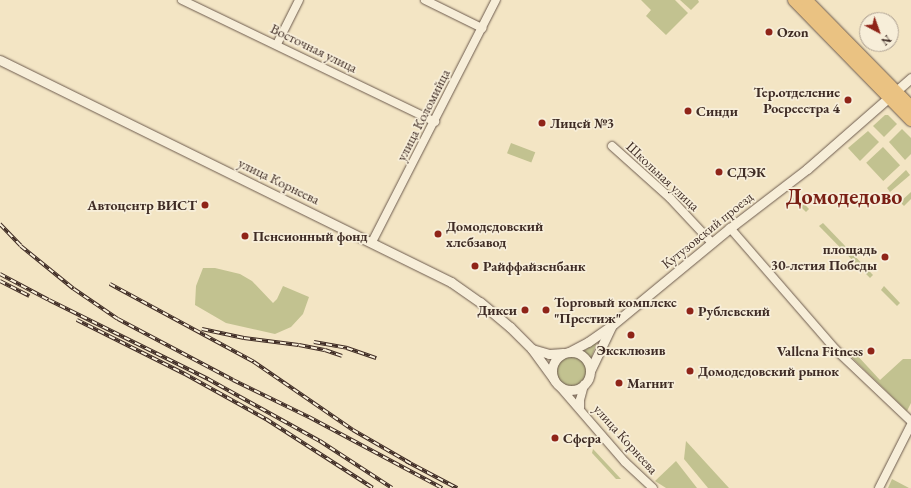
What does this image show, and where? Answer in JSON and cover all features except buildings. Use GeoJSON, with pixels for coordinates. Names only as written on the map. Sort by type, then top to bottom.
{"type":"FeatureCollection","features":[{"type":"Feature","properties":{"kind":"main road"},"geometry":{"type":"LineString","coordinates":[[794,0],[892,94],[911,107]]}},
{"type":"Feature","properties":{"kind":"main road"},"geometry":{"type":"LineString","coordinates":[[806,0],[892,94],[911,120]]}},
{"type":"Feature","properties":{"kind":"street","name":"Восточная улица"},"geometry":{"type":"LineString","coordinates":[[182,0],[277,44],[434,122]]}},
{"type":"Feature","properties":{"kind":"street"},"geometry":{"type":"LineString","coordinates":[[277,44],[299,0]]}},
{"type":"Feature","properties":{"kind":"street"},"geometry":{"type":"LineString","coordinates":[[425,0],[482,28]]}},
{"type":"Feature","properties":{"kind":"street","name":"улица Коломийца"},"geometry":{"type":"LineString","coordinates":[[372,242],[496,0]]}},
{"type":"Feature","properties":{"kind":"street","name":"улица Корнеева"},"geometry":{"type":"LineString","coordinates":[[0,60],[50,86],[440,276],[467,292],[492,312],[532,349],[553,378]]}},
{"type":"Feature","properties":{"kind":"street","name":"Кутузовский проезд"},"geometry":{"type":"LineString","coordinates":[[566,353],[582,345],[611,326],[730,228],[807,169],[911,78]]}},
{"type":"Feature","properties":{"kind":"street","name":"Школьная улица"},"geometry":{"type":"LineString","coordinates":[[612,146],[670,198],[712,243]]}},
{"type":"Feature","properties":{"kind":"street"},"geometry":{"type":"LineString","coordinates":[[730,228],[835,349],[911,421]]}},
{"type":"Feature","properties":{"kind":"street"},"geometry":{"type":"LineString","coordinates":[[580,408],[580,400],[584,385],[611,326]]}},
{"type":"Feature","properties":{"kind":"street"},"geometry":{"type":"LineString","coordinates":[[532,349],[549,354],[580,354],[588,361],[590,372]]}},
{"type":"Feature","properties":{"kind":"street"},"geometry":{"type":"LineString","coordinates":[[566,353],[554,362],[552,368],[553,378],[560,387],[573,390],[584,385]]}},
{"type":"Feature","properties":{"kind":"street","name":"улица Корнеева"},"geometry":{"type":"LineString","coordinates":[[560,387],[580,408],[625,462],[653,488]]}},
{"type":"Feature","properties":{"kind":"street"},"geometry":{"type":"LineString","coordinates":[[879,488],[911,425]]}},
{"type":"Feature","properties":{"kind":"green space"},"geometry":{"type":"Polygon","coordinates":[[[641,0],[675,0],[688,13],[666,35],[646,16],[651,10],[641,0]]]}},
{"type":"Feature","properties":{"kind":"green space"},"geometry":{"type":"Polygon","coordinates":[[[680,0],[698,0],[699,2],[691,10],[680,0]]]}},
{"type":"Feature","properties":{"kind":"green space"},"geometry":{"type":"Polygon","coordinates":[[[885,115],[888,115],[897,124],[884,137],[873,126],[885,115]]]}},
{"type":"Feature","properties":{"kind":"green space"},"geometry":{"type":"Polygon","coordinates":[[[902,129],[911,138],[911,154],[905,160],[889,142],[902,129]]]}},
{"type":"Feature","properties":{"kind":"green space"},"geometry":{"type":"Polygon","coordinates":[[[868,131],[879,142],[860,161],[848,148],[868,131]]]}},
{"type":"Feature","properties":{"kind":"green space"},"geometry":{"type":"Polygon","coordinates":[[[511,143],[535,152],[531,163],[507,153],[511,143]]]}},
{"type":"Feature","properties":{"kind":"green space"},"geometry":{"type":"Polygon","coordinates":[[[883,147],[900,165],[883,181],[866,163],[883,147]]]}},
{"type":"Feature","properties":{"kind":"green space"},"geometry":{"type":"Polygon","coordinates":[[[906,170],[910,175],[890,192],[887,188],[906,170]]]}},
{"type":"Feature","properties":{"kind":"green space"},"geometry":{"type":"Polygon","coordinates":[[[911,192],[911,199],[904,206],[900,202],[911,192]]]}},
{"type":"Feature","properties":{"kind":"green space"},"geometry":{"type":"Polygon","coordinates":[[[796,195],[809,209],[806,212],[793,199],[796,195]]]}},
{"type":"Feature","properties":{"kind":"green space"},"geometry":{"type":"Polygon","coordinates":[[[823,223],[873,275],[870,278],[819,226],[823,223]]]}},
{"type":"Feature","properties":{"kind":"green space"},"geometry":{"type":"Polygon","coordinates":[[[203,268],[215,268],[240,274],[252,281],[273,303],[277,299],[283,286],[309,297],[303,314],[291,327],[275,334],[226,323],[195,305],[196,286],[203,268]]]}},
{"type":"Feature","properties":{"kind":"green space"},"geometry":{"type":"Polygon","coordinates":[[[884,286],[900,303],[897,306],[881,290],[884,286]]]}},
{"type":"Feature","properties":{"kind":"green space"},"geometry":{"type":"Polygon","coordinates":[[[598,339],[591,359],[583,352],[598,339]]]}},
{"type":"Feature","properties":{"kind":"green space"},"geometry":{"type":"Polygon","coordinates":[[[846,352],[854,352],[880,380],[903,359],[911,359],[911,403],[907,411],[846,352]]]}},
{"type":"Feature","properties":{"kind":"green space"},"geometry":{"type":"Polygon","coordinates":[[[571,355],[580,358],[584,362],[587,371],[584,380],[580,384],[571,387],[562,384],[558,380],[555,371],[558,362],[562,358],[571,355]]]}},
{"type":"Feature","properties":{"kind":"green space"},"geometry":{"type":"Polygon","coordinates":[[[686,441],[729,488],[708,488],[684,459],[686,441]]]}},
{"type":"Feature","properties":{"kind":"green space"},"geometry":{"type":"Polygon","coordinates":[[[593,449],[621,479],[616,479],[592,453],[593,449]]]}},
{"type":"Feature","properties":{"kind":"green space"},"geometry":{"type":"Polygon","coordinates":[[[676,461],[697,488],[666,488],[655,481],[676,461]]]}},
{"type":"Feature","properties":{"kind":"green space"},"geometry":{"type":"Polygon","coordinates":[[[892,479],[909,488],[888,488],[892,479]]]}},
{"type":"Feature","properties":{"kind":"railway"},"geometry":{"type":"LineString","coordinates":[[0,224],[21,246],[74,289],[118,319],[233,380],[309,417],[442,488]]}},
{"type":"Feature","properties":{"kind":"railway"},"geometry":{"type":"LineString","coordinates":[[0,274],[208,379],[320,441],[392,488]]}},
{"type":"Feature","properties":{"kind":"railway"},"geometry":{"type":"LineString","coordinates":[[0,281],[29,296]]}},
{"type":"Feature","properties":{"kind":"railway"},"geometry":{"type":"LineString","coordinates":[[110,284],[254,362],[353,430],[410,463]]}},
{"type":"Feature","properties":{"kind":"railway"},"geometry":{"type":"LineString","coordinates":[[77,320],[185,374],[266,419],[373,488]]}},
{"type":"Feature","properties":{"kind":"railway"},"geometry":{"type":"LineString","coordinates":[[202,329],[244,338],[325,350],[342,356]]}},
{"type":"Feature","properties":{"kind":"railway"},"geometry":{"type":"LineString","coordinates":[[314,342],[347,348],[376,358]]}},
{"type":"Feature","properties":{"kind":"railway"},"geometry":{"type":"LineString","coordinates":[[406,461],[457,488]]}},
{"type":"Feature","properties":{"kind":"place","name":"Ozon"},"geometry":{"type":"Point","coordinates":[769,32]}},
{"type":"Feature","properties":{"kind":"place","name":"Тер.отделение Росреестра 4"},"geometry":{"type":"Point","coordinates":[848,100]}},
{"type":"Feature","properties":{"kind":"place","name":"Синди"},"geometry":{"type":"Point","coordinates":[688,111]}},
{"type":"Feature","properties":{"kind":"place","name":"Лицей №3"},"geometry":{"type":"Point","coordinates":[542,123]}},
{"type":"Feature","properties":{"kind":"place","name":"СДЭК"},"geometry":{"type":"Point","coordinates":[719,172]}},
{"type":"Feature","properties":{"kind":"place","name":"Автоцентр ВИСТ"},"geometry":{"type":"Point","coordinates":[205,205]}},
{"type":"Feature","properties":{"kind":"place","name":"Домодедовский хлебзавод"},"geometry":{"type":"Point","coordinates":[438,234]}},
{"type":"Feature","properties":{"kind":"place","name":"Пенсионный фонд"},"geometry":{"type":"Point","coordinates":[245,236]}},
{"type":"Feature","properties":{"kind":"place","name":"площадь 30-летия Победы"},"geometry":{"type":"Point","coordinates":[885,257]}},
{"type":"Feature","properties":{"kind":"place","name":"Райффайзенбанк"},"geometry":{"type":"Point","coordinates":[475,266]}},
{"type":"Feature","properties":{"kind":"place","name":"Дикси"},"geometry":{"type":"Point","coordinates":[525,310]}},
{"type":"Feature","properties":{"kind":"place","name":"Торговый комплекс \"Престиж\""},"geometry":{"type":"Point","coordinates":[546,310]}},
{"type":"Feature","properties":{"kind":"place","name":"Рублевский"},"geometry":{"type":"Point","coordinates":[690,311]}},
{"type":"Feature","properties":{"kind":"place","name":"Эксклюзив"},"geometry":{"type":"Point","coordinates":[631,335]}},
{"type":"Feature","properties":{"kind":"place","name":"Vallena Fitness"},"geometry":{"type":"Point","coordinates":[871,351]}},
{"type":"Feature","properties":{"kind":"place","name":"Домодедовский рынок"},"geometry":{"type":"Point","coordinates":[690,371]}},
{"type":"Feature","properties":{"kind":"place","name":"Магнит"},"geometry":{"type":"Point","coordinates":[619,383]}},
{"type":"Feature","properties":{"kind":"place","name":"Сфера"},"geometry":{"type":"Point","coordinates":[555,438]}},
{"type":"Feature","properties":{"kind":"district","name":"Домодедово"},"geometry":{"type":"Point","coordinates":[844,197]}}]}
